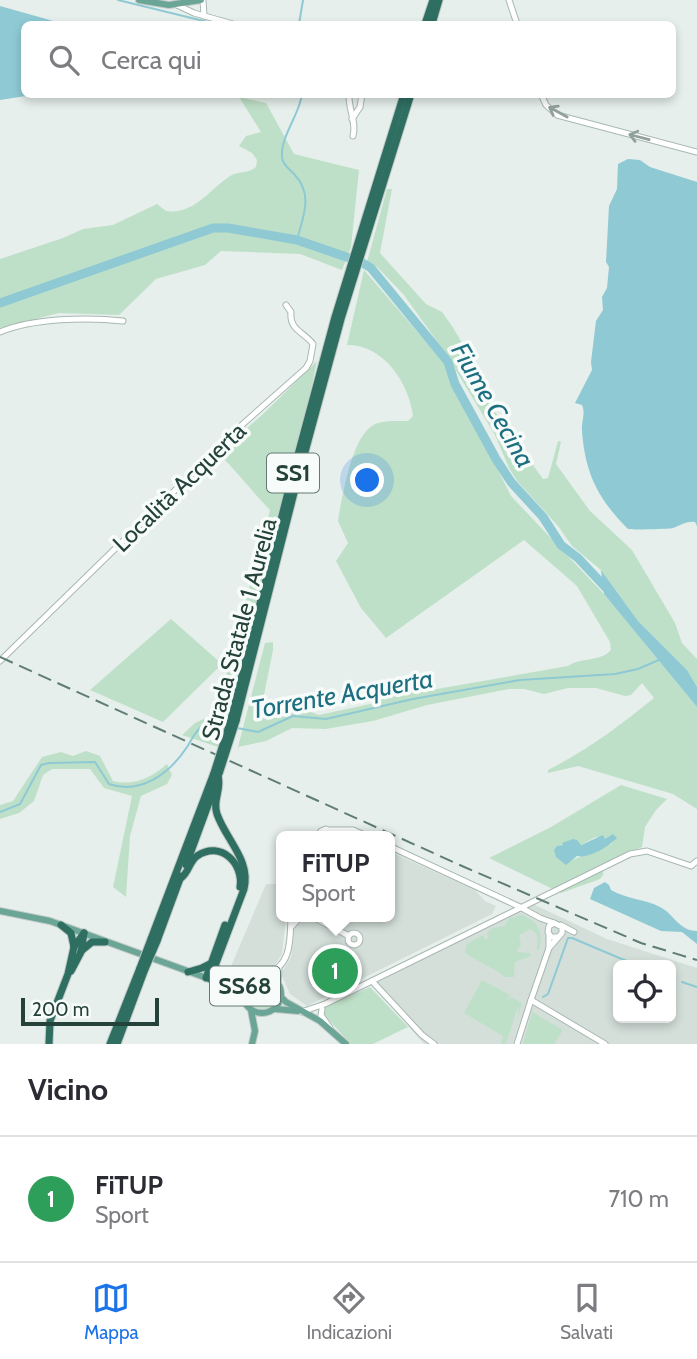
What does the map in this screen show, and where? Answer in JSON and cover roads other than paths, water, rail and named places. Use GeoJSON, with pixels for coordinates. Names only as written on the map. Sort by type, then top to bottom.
{"type":"FeatureCollection","features":[{"type":"Feature","properties":{"kind":"highway"},"geometry":{"type":"LineString","coordinates":[[426,21],[433,0]]}},
{"type":"Feature","properties":{"kind":"highway"},"geometry":{"type":"LineString","coordinates":[[433,21],[439,0]]}},
{"type":"Feature","properties":{"kind":"highway","name":"Strada Statale 1 Aurelia"},"geometry":{"type":"LineString","coordinates":[[108,1044],[181,878],[217,774],[258,630],[338,318],[403,98]]}},
{"type":"Feature","properties":{"kind":"highway","name":"Strada Statale 1 Aurelia"},"geometry":{"type":"LineString","coordinates":[[366,227],[410,98]]}},
{"type":"Feature","properties":{"kind":"highway"},"geometry":{"type":"LineString","coordinates":[[208,978],[244,889],[246,877],[243,863],[216,810],[215,798],[220,785],[217,774]]}},
{"type":"Feature","properties":{"kind":"highway","name":"Strada Statale 1 Aurelia"},"geometry":{"type":"LineString","coordinates":[[154,940],[217,774]]}},
{"type":"Feature","properties":{"kind":"highway","name":"SS1"},"geometry":{"type":"LineString","coordinates":[[181,878],[187,873],[194,859],[206,852],[224,853],[234,860],[239,869],[240,888],[213,964]]}},
{"type":"Feature","properties":{"kind":"highway"},"geometry":{"type":"LineString","coordinates":[[61,925],[71,933],[77,950]]}},
{"type":"Feature","properties":{"kind":"highway"},"geometry":{"type":"LineString","coordinates":[[50,1043],[50,1021],[84,933]]}},
{"type":"Feature","properties":{"kind":"highway"},"geometry":{"type":"LineString","coordinates":[[77,950],[92,942],[105,942]]}},
{"type":"Feature","properties":{"kind":"highway"},"geometry":{"type":"LineString","coordinates":[[188,972],[213,964]]}},
{"type":"Feature","properties":{"kind":"highway"},"geometry":{"type":"LineString","coordinates":[[213,964],[226,985]]}},
{"type":"Feature","properties":{"kind":"highway","name":"Strada Statale 1 Aurelia"},"geometry":{"type":"LineString","coordinates":[[117,1044],[142,969]]}},
{"type":"Feature","properties":{"kind":"main road"},"geometry":{"type":"LineString","coordinates":[[139,0],[177,5],[202,0]]}},
{"type":"Feature","properties":{"kind":"main road","name":"SS68"},"geometry":{"type":"LineString","coordinates":[[0,911],[61,925],[226,985],[244,1000],[251,1010],[266,1013],[275,1009],[302,1012]]}},
{"type":"Feature","properties":{"kind":"main road","name":"SS68"},"geometry":{"type":"LineString","coordinates":[[226,985],[239,985],[265,975],[278,984],[281,997],[275,1009]]}},
{"type":"Feature","properties":{"kind":"main road","name":"SS68"},"geometry":{"type":"LineString","coordinates":[[244,1000],[244,989],[248,982]]}},
{"type":"Feature","properties":{"kind":"main road","name":"SS68"},"geometry":{"type":"LineString","coordinates":[[281,997],[330,1028],[346,1044]]}},
{"type":"Feature","properties":{"kind":"main road"},"geometry":{"type":"LineString","coordinates":[[251,1010],[254,1031],[252,1044]]}},
{"type":"Feature","properties":{"kind":"main road"},"geometry":{"type":"LineString","coordinates":[[254,1031],[266,1013]]}},
{"type":"Feature","properties":{"kind":"street"},"geometry":{"type":"LineString","coordinates":[[202,0],[204,16]]}},
{"type":"Feature","properties":{"kind":"street"},"geometry":{"type":"LineString","coordinates":[[509,0],[516,21]]}},
{"type":"Feature","properties":{"kind":"street"},"geometry":{"type":"LineString","coordinates":[[177,5],[222,21]]}},
{"type":"Feature","properties":{"kind":"street"},"geometry":{"type":"LineString","coordinates":[[349,98],[348,107],[355,130],[353,136]]}},
{"type":"Feature","properties":{"kind":"street"},"geometry":{"type":"LineString","coordinates":[[352,119],[359,111],[361,98]]}},
{"type":"Feature","properties":{"kind":"street"},"geometry":{"type":"LineString","coordinates":[[543,98],[557,115],[697,152]]}},
{"type":"Feature","properties":{"kind":"street","name":"Località Acquerta"},"geometry":{"type":"LineString","coordinates":[[0,661],[244,423],[306,368],[313,344],[293,327],[290,321],[291,312],[286,305]]}},
{"type":"Feature","properties":{"kind":"street"},"geometry":{"type":"LineString","coordinates":[[0,332],[42,322],[109,319],[123,321]]}},
{"type":"Feature","properties":{"kind":"street"},"geometry":{"type":"LineString","coordinates":[[395,849],[574,932],[560,935],[548,932]]}},
{"type":"Feature","properties":{"kind":"street"},"geometry":{"type":"LineString","coordinates":[[302,1012],[321,1007],[520,907],[638,852],[652,852],[688,866],[697,861]]}},
{"type":"Feature","properties":{"kind":"street"},"geometry":{"type":"LineString","coordinates":[[540,918],[548,932],[549,948]]}},
{"type":"Feature","properties":{"kind":"street"},"geometry":{"type":"LineString","coordinates":[[278,984],[279,969],[289,950],[291,922]]}},
{"type":"Feature","properties":{"kind":"street"},"geometry":{"type":"LineString","coordinates":[[290,929],[294,922]]}},
{"type":"Feature","properties":{"kind":"street"},"geometry":{"type":"LineString","coordinates":[[322,922],[349,936]]}},
{"type":"Feature","properties":{"kind":"street"},"geometry":{"type":"LineString","coordinates":[[548,932],[557,924]]}},
{"type":"Feature","properties":{"kind":"street"},"geometry":{"type":"LineString","coordinates":[[557,924],[560,935]]}},
{"type":"Feature","properties":{"kind":"street"},"geometry":{"type":"LineString","coordinates":[[517,1044],[549,948],[560,935]]}},
{"type":"Feature","properties":{"kind":"street"},"geometry":{"type":"LineString","coordinates":[[265,975],[279,969]]}},
{"type":"Feature","properties":{"kind":"street"},"geometry":{"type":"LineString","coordinates":[[372,981],[422,1035],[434,1044]]}},
{"type":"Feature","properties":{"kind":"street"},"geometry":{"type":"LineString","coordinates":[[531,1000],[605,1044]]}},
{"type":"Feature","properties":{"kind":"street"},"geometry":{"type":"LineString","coordinates":[[313,1017],[321,1007]]}},
{"type":"Feature","properties":{"kind":"street"},"geometry":{"type":"LineString","coordinates":[[321,1007],[321,1015],[330,1028]]}},
{"type":"Feature","properties":{"kind":"water"},"geometry":{"type":"Polygon","coordinates":[[[0,6],[53,21],[21,21],[21,97],[0,100],[0,6]]]}},
{"type":"Feature","properties":{"kind":"water"},"geometry":{"type":"Polygon","coordinates":[[[628,159],[640,160],[650,167],[697,182],[697,526],[692,522],[671,528],[628,529],[609,508],[595,485],[586,460],[582,428],[583,408],[575,403],[592,370],[596,321],[603,310],[602,297],[607,288],[609,206],[617,189],[618,164],[628,159]]]}},
{"type":"Feature","properties":{"kind":"water"},"geometry":{"type":"Polygon","coordinates":[[[601,570],[638,621],[687,670],[697,687],[697,707],[604,594],[601,570]]]}},
{"type":"Feature","properties":{"kind":"water"},"geometry":{"type":"Polygon","coordinates":[[[613,834],[617,838],[604,848],[587,856],[577,856],[566,865],[556,857],[554,850],[563,845],[562,843],[573,839],[581,845],[603,835],[605,839],[613,834]]]}},
{"type":"Feature","properties":{"kind":"water"},"geometry":{"type":"Polygon","coordinates":[[[605,882],[611,890],[660,907],[681,925],[697,931],[697,944],[682,932],[661,931],[590,899],[594,888],[605,882]]]}},
{"type":"Feature","properties":{"kind":"waterway"},"geometry":{"type":"LineString","coordinates":[[118,0],[204,21]]}},
{"type":"Feature","properties":{"kind":"waterway"},"geometry":{"type":"LineString","coordinates":[[300,21],[303,0]]}},
{"type":"Feature","properties":{"kind":"waterway"},"geometry":{"type":"LineString","coordinates":[[297,240],[304,214],[304,190],[283,162],[282,149],[301,98]]}},
{"type":"Feature","properties":{"kind":"waterway","name":"Fiume Cecina"},"geometry":{"type":"LineString","coordinates":[[0,303],[213,228],[228,228],[297,240],[361,262],[371,268],[448,362],[455,384],[511,482],[543,517],[561,545],[578,558],[609,591]]}},
{"type":"Feature","properties":{"kind":"waterway","name":"Torrente Acquerta"},"geometry":{"type":"LineString","coordinates":[[237,728],[258,732],[293,716],[326,719],[413,699],[520,680],[615,674],[638,669],[661,659]]}},
{"type":"Feature","properties":{"kind":"waterway","name":"Torrente Acquerta"},"geometry":{"type":"LineString","coordinates":[[0,812],[20,804],[41,765],[95,762],[109,784],[132,787],[163,773],[180,757],[200,728],[211,723],[225,725]]}},
{"type":"Feature","properties":{"kind":"waterway"},"geometry":{"type":"LineString","coordinates":[[543,997],[548,994],[568,938],[624,960]]}},
{"type":"Feature","properties":{"kind":"waterway"},"geometry":{"type":"LineString","coordinates":[[682,982],[697,987]]}},
{"type":"Feature","properties":{"kind":"railway"},"geometry":{"type":"LineString","coordinates":[[0,657],[385,831]]}},
{"type":"Feature","properties":{"kind":"railway"},"geometry":{"type":"LineString","coordinates":[[395,836],[641,943],[697,960]]}},
{"type":"Feature","properties":{"kind":"place","name":"FiTUP"},"geometry":{"type":"Point","coordinates":[335,971]}}]}
